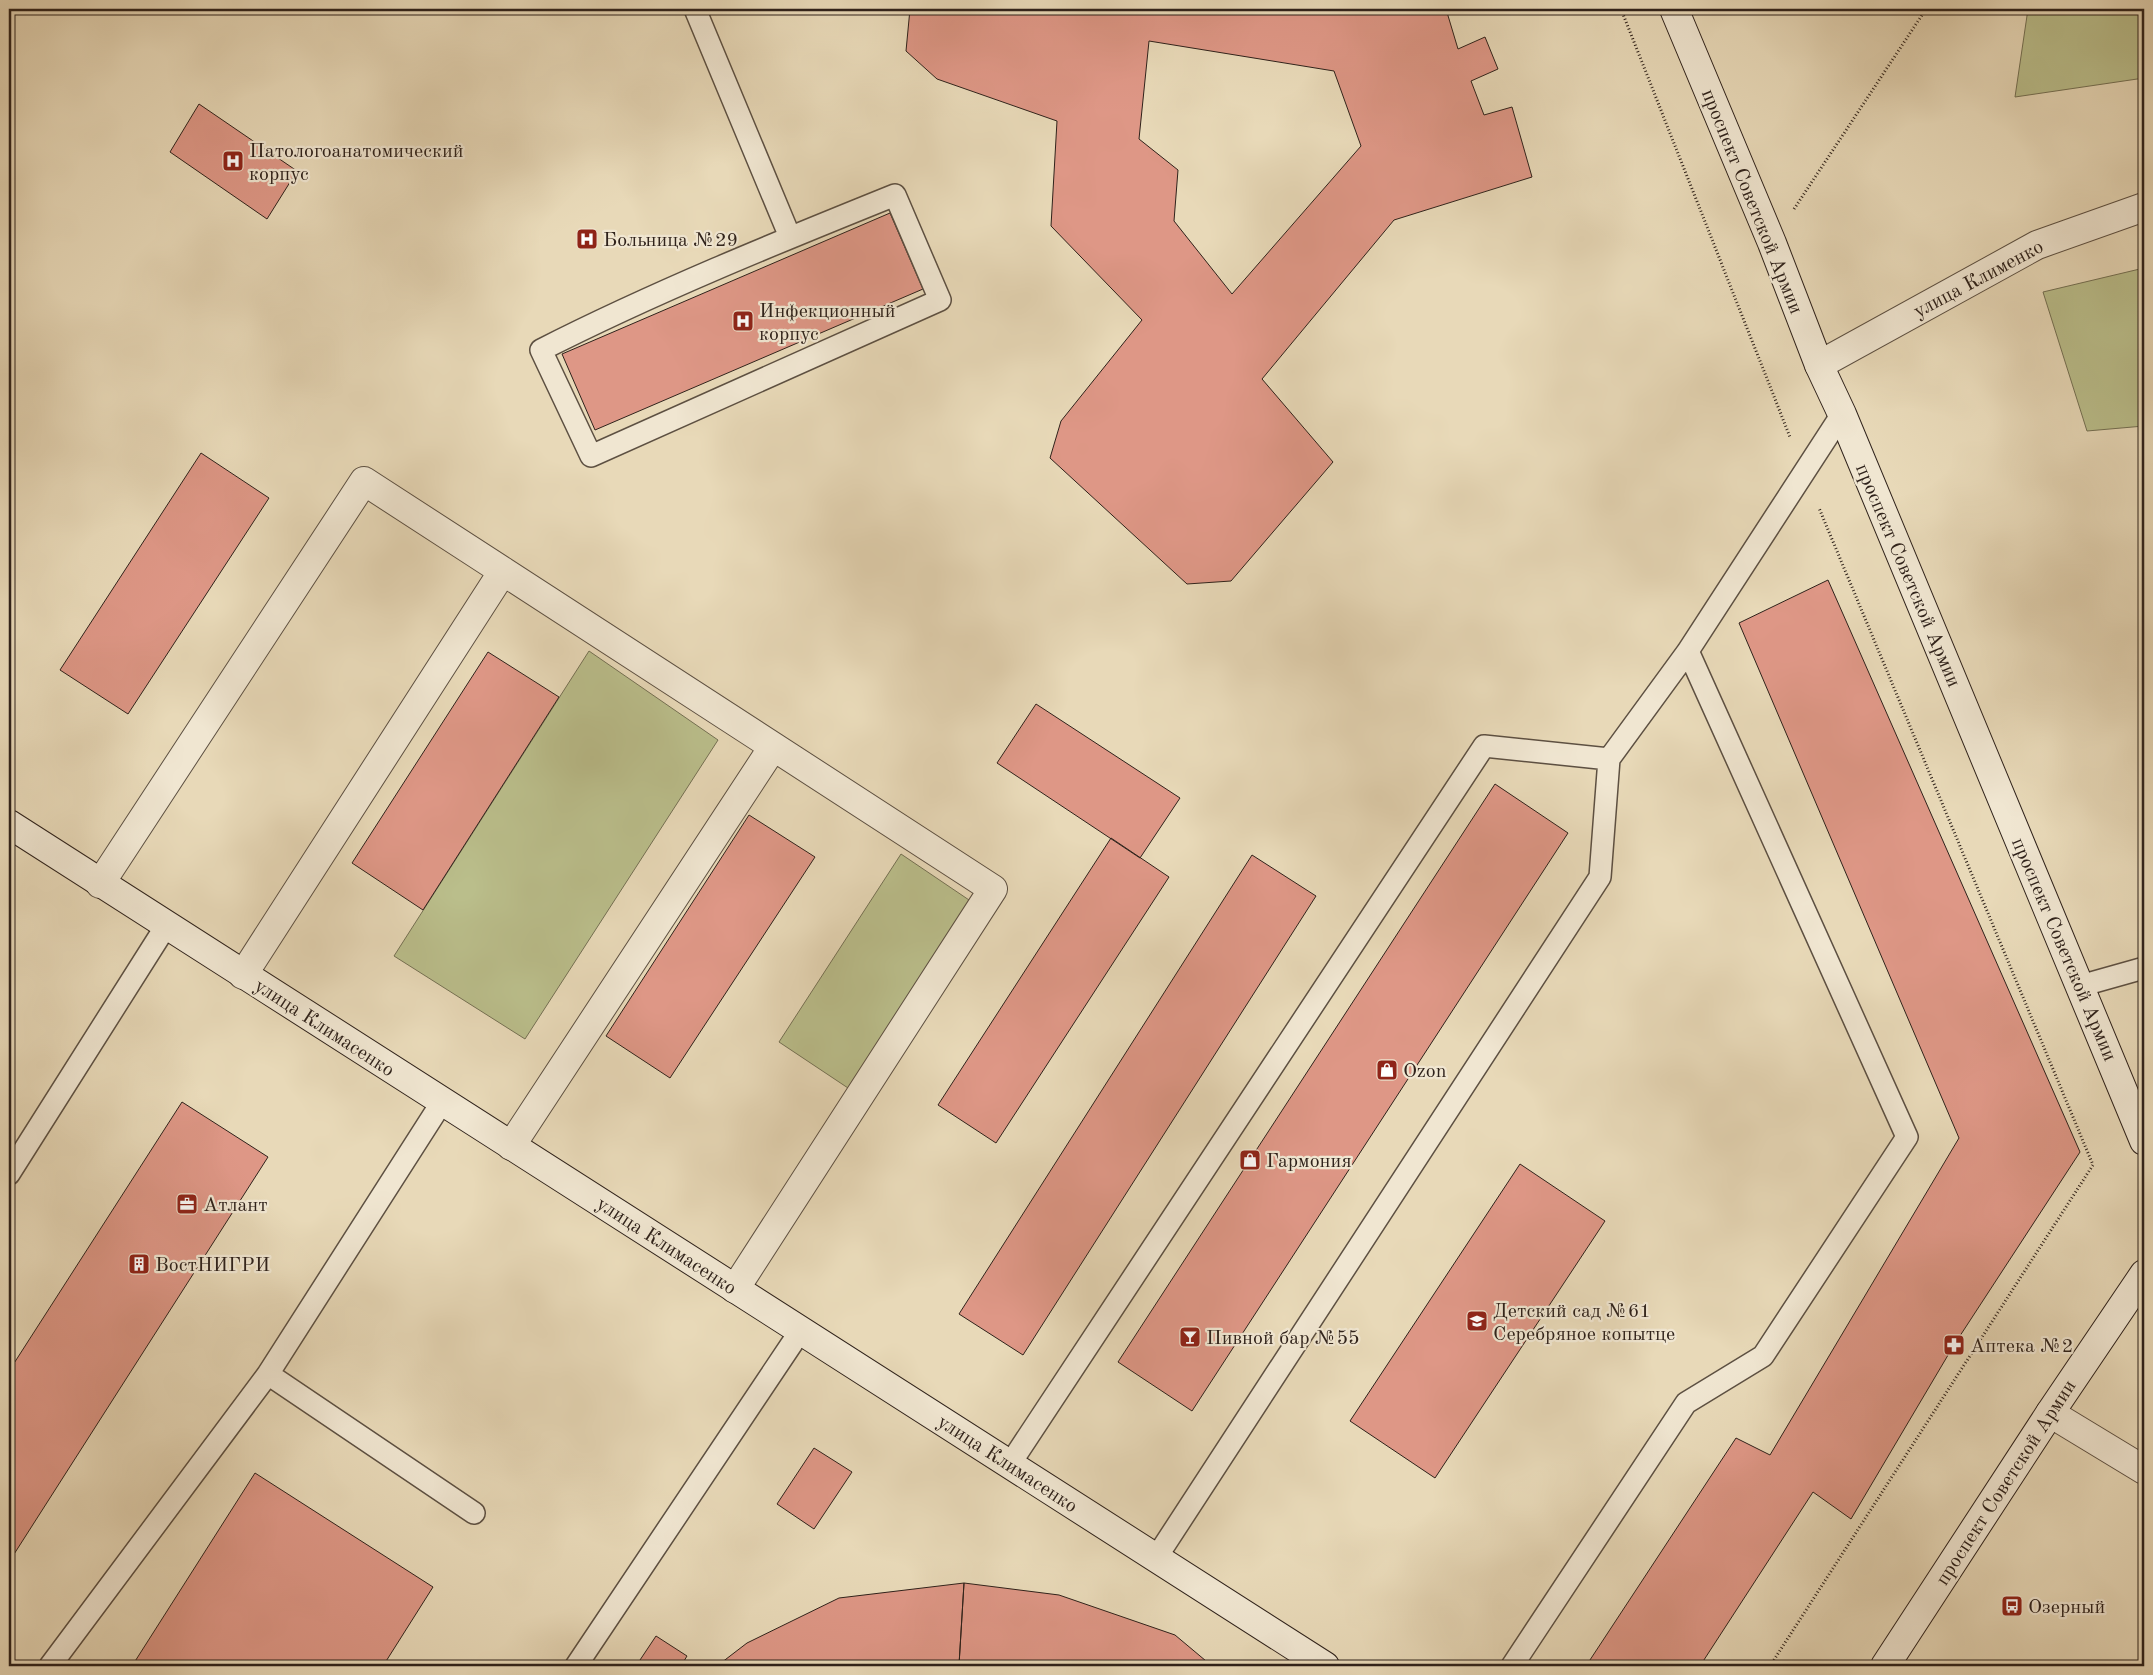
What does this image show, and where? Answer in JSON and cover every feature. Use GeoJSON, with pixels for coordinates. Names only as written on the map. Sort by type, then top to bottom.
{"type":"FeatureCollection","features":[{"type":"Feature","properties":{"kind":"street","name":"проспект Советской Армии"},"geometry":{"type":"LineString","coordinates":[[1674,9],[1772,243],[1819,365],[1842,414],[2144,1141]]}},
{"type":"Feature","properties":{"kind":"street","name":"улица Клименко"},"geometry":{"type":"LineString","coordinates":[[1819,365],[2037,244],[2144,207]]}},
{"type":"Feature","properties":{"kind":"street"},"geometry":{"type":"LineString","coordinates":[[100,884],[364,481],[993,889],[735,1289]]}},
{"type":"Feature","properties":{"kind":"street"},"geometry":{"type":"LineString","coordinates":[[243,975],[503,571]]}},
{"type":"Feature","properties":{"kind":"street"},"geometry":{"type":"LineString","coordinates":[[511,1146],[773,746]]}},
{"type":"Feature","properties":{"kind":"street","name":"улица Климасенко"},"geometry":{"type":"LineString","coordinates":[[9,824],[1325,1666]]}},
{"type":"Feature","properties":{"kind":"street","name":"проспект Советской Армии"},"geometry":{"type":"LineString","coordinates":[[1885,1666],[2050,1412],[2144,1274]]}},
{"type":"Feature","properties":{"kind":"street"},"geometry":{"type":"LineString","coordinates":[[2050,1412],[2144,1470]]}},
{"type":"Feature","properties":{"kind":"lane"},"geometry":{"type":"LineString","coordinates":[[695,9],[790,237]]}},
{"type":"Feature","properties":{"kind":"lane"},"geometry":{"type":"LineString","coordinates":[[895,196],[940,300],[591,456],[541,350],[592,324],[790,237],[895,196]]}},
{"type":"Feature","properties":{"kind":"lane"},"geometry":{"type":"LineString","coordinates":[[1156,1558],[1600,877],[1609,759],[1688,651],[1842,414]]}},
{"type":"Feature","properties":{"kind":"lane"},"geometry":{"type":"LineString","coordinates":[[1512,1666],[1686,1404],[1763,1356],[1907,1137],[1688,651]]}},
{"type":"Feature","properties":{"kind":"lane"},"geometry":{"type":"LineString","coordinates":[[1010,1464],[1484,746],[1609,759]]}},
{"type":"Feature","properties":{"kind":"lane"},"geometry":{"type":"LineString","coordinates":[[9,1174],[166,926]]}},
{"type":"Feature","properties":{"kind":"lane"},"geometry":{"type":"LineString","coordinates":[[2080,986],[2144,968]]}},
{"type":"Feature","properties":{"kind":"lane"},"geometry":{"type":"LineString","coordinates":[[50,1666],[268,1374],[442,1102]]}},
{"type":"Feature","properties":{"kind":"lane"},"geometry":{"type":"LineString","coordinates":[[576,1666],[801,1330]]}},
{"type":"Feature","properties":{"kind":"lane"},"geometry":{"type":"LineString","coordinates":[[268,1374],[474,1513]]}},
{"type":"Feature","properties":{"kind":"path"},"geometry":{"type":"LineString","coordinates":[[1621,9],[1804,473],[2093,1165],[1770,1666]]}},
{"type":"Feature","properties":{"kind":"path"},"geometry":{"type":"LineString","coordinates":[[1772,243],[1926,9]]}},
{"type":"Feature","properties":{"kind":"green space"},"geometry":{"type":"Polygon","coordinates":[[[2028,9],[2144,9],[2144,78],[2015,97],[2028,9]]]}},
{"type":"Feature","properties":{"kind":"green space"},"geometry":{"type":"Polygon","coordinates":[[[2144,268],[2144,426],[2087,431],[2043,292],[2144,268]]]}},
{"type":"Feature","properties":{"kind":"green space"},"geometry":{"type":"Polygon","coordinates":[[[589,651],[718,740],[525,1039],[394,956],[589,651]]]}},
{"type":"Feature","properties":{"kind":"green space"},"geometry":{"type":"Polygon","coordinates":[[[901,854],[972,902],[848,1088],[779,1042],[901,854]]]}},
{"type":"Feature","properties":{"kind":"building"},"geometry":{"type":"Polygon","coordinates":[[[910,9],[1446,9],[1458,49],[1485,37],[1498,69],[1471,81],[1484,115],[1512,107],[1532,177],[1394,220],[1262,379],[1333,462],[1231,581],[1187,584],[1050,458],[1061,421],[1142,320],[1051,226],[1057,121],[937,79],[906,51],[910,9]],[[1149,41],[1139,139],[1178,170],[1174,221],[1232,294],[1361,146],[1334,71],[1149,41]]]}},
{"type":"Feature","properties":{"kind":"building","name":"Патологоанатомический корпус"},"geometry":{"type":"Polygon","coordinates":[[[199,104],[297,171],[267,219],[170,152],[199,104]]]}},
{"type":"Feature","properties":{"kind":"building","name":"Инфекционный корпус"},"geometry":{"type":"Polygon","coordinates":[[[890,213],[923,289],[595,430],[562,354],[890,213]]]}},
{"type":"Feature","properties":{"kind":"building"},"geometry":{"type":"Polygon","coordinates":[[[201,453],[269,498],[128,714],[60,670],[201,453]]]}},
{"type":"Feature","properties":{"kind":"building"},"geometry":{"type":"Polygon","coordinates":[[[1828,580],[2080,1152],[1954,1345],[1851,1519],[1813,1492],[1700,1666],[1586,1666],[1736,1438],[1770,1455],[1959,1138],[1739,623],[1828,580]]]}},
{"type":"Feature","properties":{"kind":"building"},"geometry":{"type":"Polygon","coordinates":[[[488,652],[559,697],[423,910],[352,863],[488,652]]]}},
{"type":"Feature","properties":{"kind":"building"},"geometry":{"type":"Polygon","coordinates":[[[1036,704],[1180,798],[1140,858],[997,763],[1036,704]]]}},
{"type":"Feature","properties":{"kind":"building"},"geometry":{"type":"Polygon","coordinates":[[[1495,784],[1568,833],[1192,1411],[1118,1362],[1495,784]]]}},
{"type":"Feature","properties":{"kind":"building"},"geometry":{"type":"Polygon","coordinates":[[[749,815],[815,857],[670,1078],[606,1036],[749,815]]]}},
{"type":"Feature","properties":{"kind":"building"},"geometry":{"type":"Polygon","coordinates":[[[1111,838],[1169,877],[996,1143],[938,1105],[1111,838]]]}},
{"type":"Feature","properties":{"kind":"building"},"geometry":{"type":"Polygon","coordinates":[[[1252,855],[1316,896],[1023,1355],[959,1314],[1252,855]]]}},
{"type":"Feature","properties":{"kind":"building","name":"ВостНИГРИ"},"geometry":{"type":"Polygon","coordinates":[[[182,1102],[268,1157],[9,1562],[9,1371],[182,1102]]]}},
{"type":"Feature","properties":{"kind":"building","name":"Детский сад №61 Серебряное копытце"},"geometry":{"type":"Polygon","coordinates":[[[1520,1164],[1605,1221],[1435,1478],[1350,1421],[1520,1164]]]}},
{"type":"Feature","properties":{"kind":"building"},"geometry":{"type":"Polygon","coordinates":[[[814,1448],[852,1472],[814,1529],[777,1504],[814,1448]]]}},
{"type":"Feature","properties":{"kind":"building"},"geometry":{"type":"Polygon","coordinates":[[[255,1473],[433,1587],[383,1666],[132,1666],[255,1473]]]}},
{"type":"Feature","properties":{"kind":"building"},"geometry":{"type":"Polygon","coordinates":[[[964,1583],[959,1665],[717,1666],[747,1643],[839,1598],[964,1583]]]}},
{"type":"Feature","properties":{"kind":"building"},"geometry":{"type":"Polygon","coordinates":[[[964,1583],[1059,1595],[1175,1635],[1212,1666],[959,1665],[964,1583]]]}},
{"type":"Feature","properties":{"kind":"building"},"geometry":{"type":"Polygon","coordinates":[[[656,1636],[687,1656],[681,1666],[636,1666],[656,1636]]]}},
{"type":"Feature","properties":{"kind":"place","name":"Патологоанатомический корпус"},"geometry":{"type":"Point","coordinates":[233,161]}},
{"type":"Feature","properties":{"kind":"place","name":"Больница №29"},"geometry":{"type":"Point","coordinates":[587,239]}},
{"type":"Feature","properties":{"kind":"place","name":"Инфекционный корпус"},"geometry":{"type":"Point","coordinates":[743,321]}},
{"type":"Feature","properties":{"kind":"place","name":"Ozon"},"geometry":{"type":"Point","coordinates":[1387,1070]}},
{"type":"Feature","properties":{"kind":"place","name":"Гармония"},"geometry":{"type":"Point","coordinates":[1250,1160]}},
{"type":"Feature","properties":{"kind":"place","name":"Атлант"},"geometry":{"type":"Point","coordinates":[187,1204]}},
{"type":"Feature","properties":{"kind":"place","name":"ВостНИГРИ"},"geometry":{"type":"Point","coordinates":[139,1264]}},
{"type":"Feature","properties":{"kind":"place","name":"Детский сад №61 Серебряное копытце"},"geometry":{"type":"Point","coordinates":[1477,1321]}},
{"type":"Feature","properties":{"kind":"place","name":"Пивной бар №55"},"geometry":{"type":"Point","coordinates":[1190,1337]}},
{"type":"Feature","properties":{"kind":"place","name":"Аптека №2"},"geometry":{"type":"Point","coordinates":[1954,1345]}},
{"type":"Feature","properties":{"kind":"place","name":"Озерный"},"geometry":{"type":"Point","coordinates":[2012,1606]}}]}
